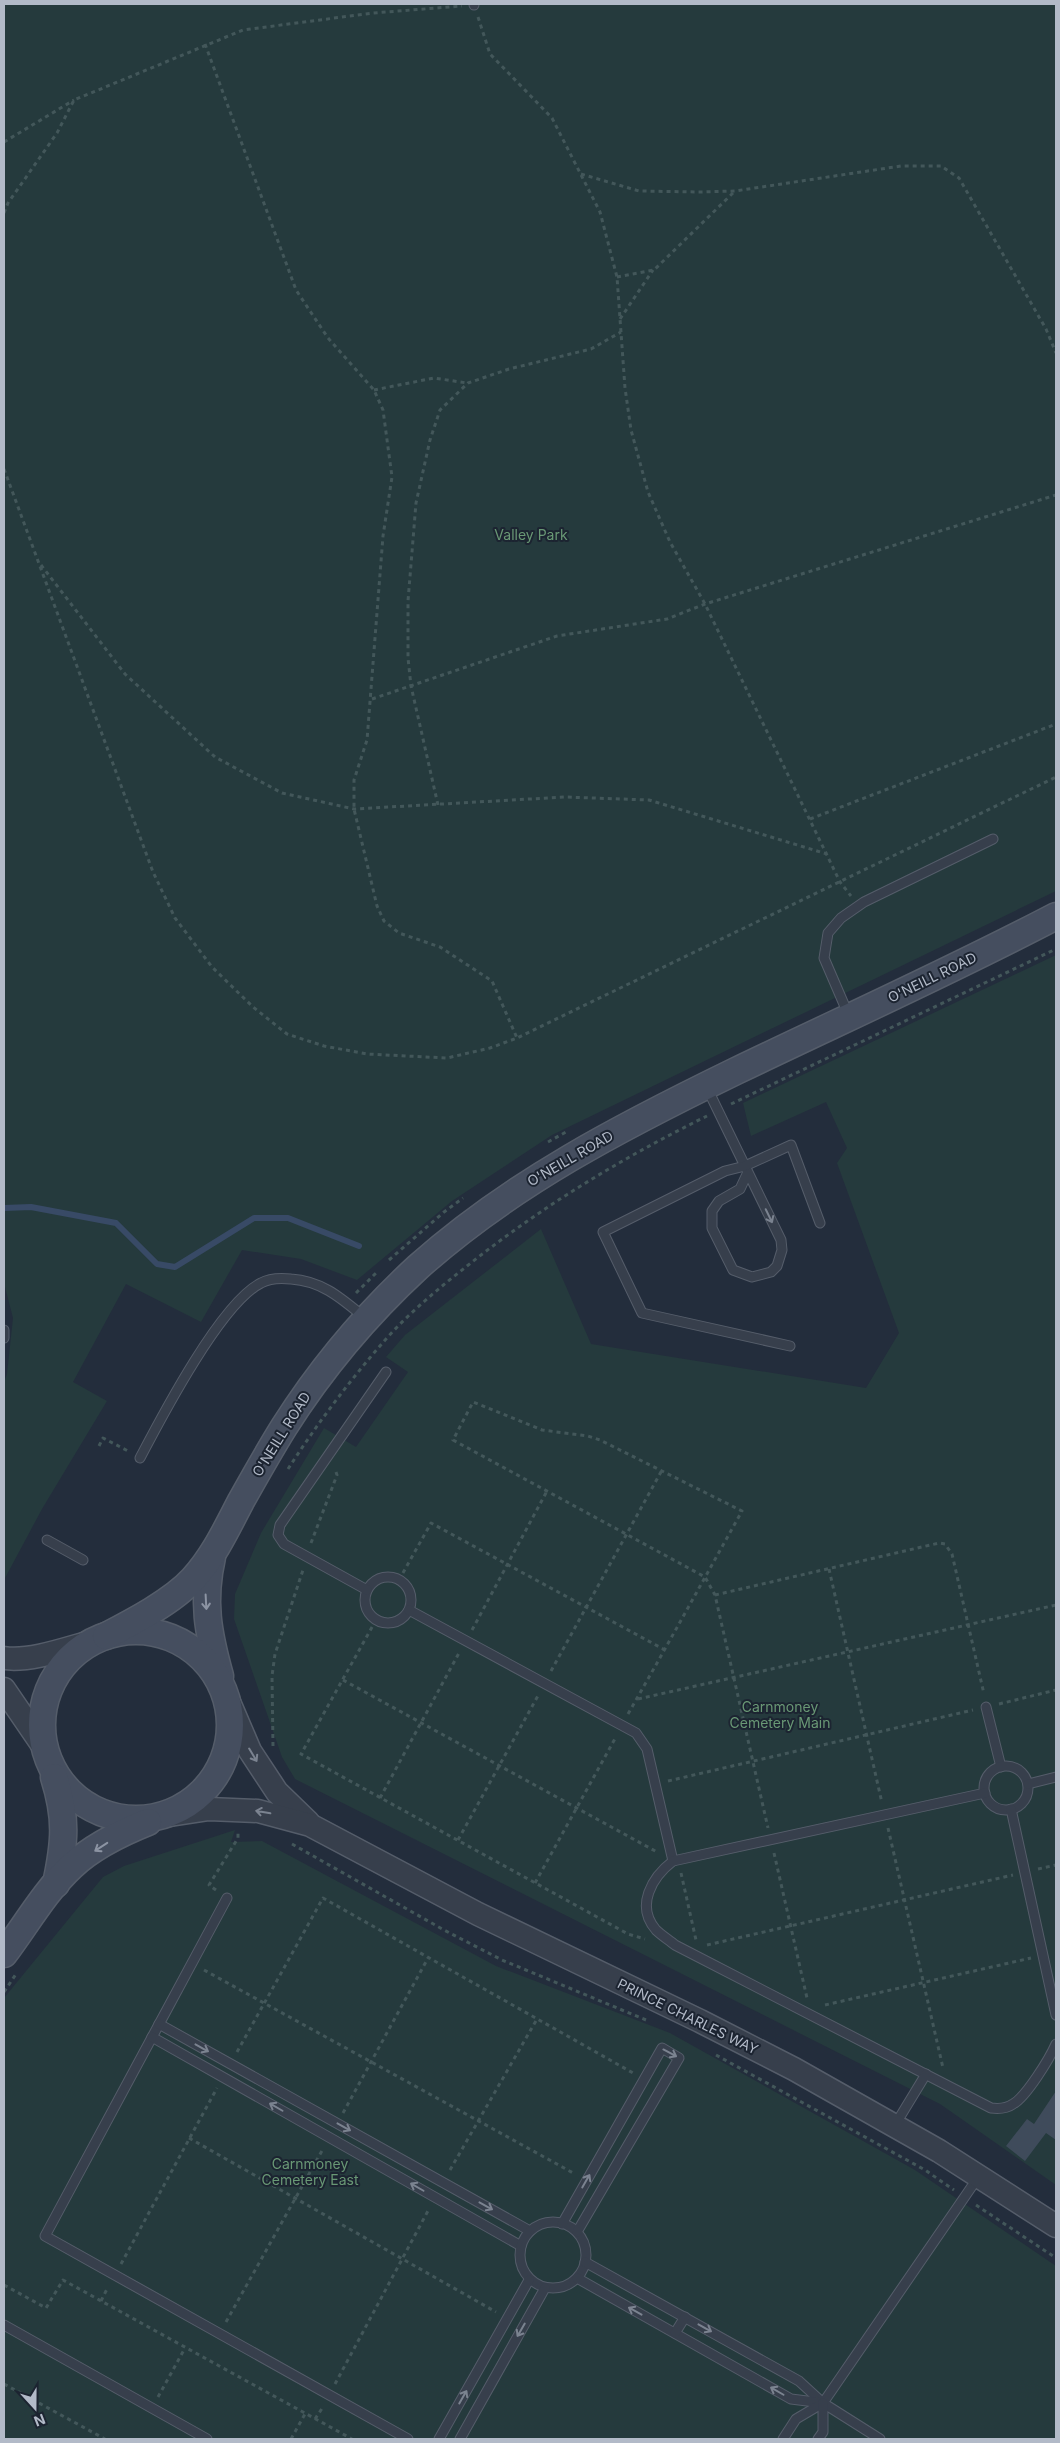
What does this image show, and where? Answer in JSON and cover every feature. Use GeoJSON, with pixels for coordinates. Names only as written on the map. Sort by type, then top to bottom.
{"type":"FeatureCollection","features":[{"type":"Feature","properties":{"kind":"main road","name":"O'NEILL ROAD"},"geometry":{"type":"LineString","coordinates":[[48,1758],[41,1726],[43,1712],[50,1685],[61,1667],[76,1652],[140,1618],[191,1582],[213,1554],[255,1475],[286,1425],[333,1357],[366,1319],[420,1266],[517,1190],[567,1158],[638,1119],[1056,916]]}},
{"type":"Feature","properties":{"kind":"main road","name":"O'NEILL ROAD"},"geometry":{"type":"LineString","coordinates":[[161,1816],[183,1808],[201,1795],[215,1778],[225,1759],[230,1738],[231,1716],[211,1641],[205,1600],[213,1554]]}},
{"type":"Feature","properties":{"kind":"main road"},"geometry":{"type":"LineString","coordinates":[[100,1638],[126,1631],[147,1631],[167,1636],[186,1644],[202,1657],[215,1673],[225,1693]]}},
{"type":"Feature","properties":{"kind":"main road"},"geometry":{"type":"LineString","coordinates":[[48,1758],[64,1787],[74,1797],[98,1812],[118,1818],[139,1820],[161,1816]]}},
{"type":"Feature","properties":{"kind":"main road"},"geometry":{"type":"LineString","coordinates":[[48,1758],[64,1814],[64,1842],[56,1884]]}},
{"type":"Feature","properties":{"kind":"main road"},"geometry":{"type":"LineString","coordinates":[[4,1954],[56,1884],[73,1865],[126,1831],[161,1816]]}},
{"type":"Feature","properties":{"kind":"street"},"geometry":{"type":"LineString","coordinates":[[4,1658],[11,1659],[56,1652],[100,1638]]}},
{"type":"Feature","properties":{"kind":"street"},"geometry":{"type":"LineString","coordinates":[[4,1690],[48,1758]]}},
{"type":"Feature","properties":{"kind":"street","name":"PRINCE CHARLES WAY"},"geometry":{"type":"LineString","coordinates":[[225,1693],[250,1751],[277,1792],[310,1825]]}},
{"type":"Feature","properties":{"kind":"street","name":"PRINCE CHARLES WAY"},"geometry":{"type":"LineString","coordinates":[[161,1816],[209,1809],[258,1811],[310,1825],[478,1914],[708,2025],[794,2069],[979,2176],[1056,2226]]}},
{"type":"Feature","properties":{"kind":"lane"},"geometry":{"type":"LineString","coordinates":[[849,1016],[824,958],[828,933],[841,918],[857,907],[993,839]]}},
{"type":"Feature","properties":{"kind":"lane"},"geometry":{"type":"LineString","coordinates":[[706,1086],[781,1240],[782,1250],[777,1266],[771,1272],[752,1278],[733,1270],[712,1228],[710,1220],[712,1211],[719,1201],[740,1188],[746,1169]]}},
{"type":"Feature","properties":{"kind":"lane"},"geometry":{"type":"LineString","coordinates":[[790,1346],[642,1312],[603,1232],[725,1171],[746,1169],[791,1145],[820,1223]]}},
{"type":"Feature","properties":{"kind":"lane"},"geometry":{"type":"LineString","coordinates":[[140,1458],[206,1344],[245,1294],[262,1282],[280,1278],[308,1280],[337,1294],[366,1319]]}},
{"type":"Feature","properties":{"kind":"lane"},"geometry":{"type":"LineString","coordinates":[[4,1330],[4,1338]]}},
{"type":"Feature","properties":{"kind":"lane"},"geometry":{"type":"LineString","coordinates":[[367,1590],[284,1544],[278,1535],[280,1525],[386,1372]]}},
{"type":"Feature","properties":{"kind":"lane"},"geometry":{"type":"LineString","coordinates":[[47,1540],[83,1560]]}},
{"type":"Feature","properties":{"kind":"lane"},"geometry":{"type":"LineString","coordinates":[[384,1577],[399,1580],[405,1583],[412,1596],[409,1610],[398,1622],[390,1624],[376,1620],[365,1606],[367,1590],[371,1584],[384,1577]]}},
{"type":"Feature","properties":{"kind":"lane"},"geometry":{"type":"LineString","coordinates":[[409,1610],[622,1726],[642,1739],[647,1749],[676,1861]]}},
{"type":"Feature","properties":{"kind":"lane"},"geometry":{"type":"LineString","coordinates":[[986,1706],[1001,1767]]}},
{"type":"Feature","properties":{"kind":"lane"},"geometry":{"type":"LineString","coordinates":[[1001,1767],[1018,1769],[1028,1784],[1027,1795],[1023,1802],[1011,1809],[997,1808],[987,1799],[985,1793],[986,1778],[991,1772],[1001,1767]]}},
{"type":"Feature","properties":{"kind":"lane"},"geometry":{"type":"LineString","coordinates":[[1028,1784],[1056,1777]]}},
{"type":"Feature","properties":{"kind":"lane"},"geometry":{"type":"LineString","coordinates":[[985,1793],[676,1861],[658,1872],[651,1886],[647,1901],[647,1916],[656,1930],[675,1945],[810,2012],[991,2108],[1001,2109],[1014,2104],[1023,2096],[1056,2044]]}},
{"type":"Feature","properties":{"kind":"lane"},"geometry":{"type":"LineString","coordinates":[[1011,1809],[1056,2015]]}},
{"type":"Feature","properties":{"kind":"lane"},"geometry":{"type":"LineString","coordinates":[[227,1898],[45,2236],[408,2439]]}},
{"type":"Feature","properties":{"kind":"lane"},"geometry":{"type":"LineString","coordinates":[[159,2024],[530,2231]]}},
{"type":"Feature","properties":{"kind":"lane"},"geometry":{"type":"LineString","coordinates":[[152,2037],[521,2246]]}},
{"type":"Feature","properties":{"kind":"lane"},"geometry":{"type":"LineString","coordinates":[[562,2224],[662,2048],[679,2058],[577,2232]]}},
{"type":"Feature","properties":{"kind":"lane"},"geometry":{"type":"LineString","coordinates":[[894,2126],[926,2074]]}},
{"type":"Feature","properties":{"kind":"lane"},"geometry":{"type":"LineString","coordinates":[[783,2439],[796,2419],[823,2403],[979,2176]]}},
{"type":"Feature","properties":{"kind":"lane"},"geometry":{"type":"LineString","coordinates":[[548,2222],[562,2224],[577,2232],[586,2251],[586,2262],[578,2278],[559,2288],[545,2288],[529,2280],[520,2261],[521,2246],[530,2231],[548,2222]]}},
{"type":"Feature","properties":{"kind":"lane"},"geometry":{"type":"LineString","coordinates":[[586,2262],[799,2381],[823,2403],[880,2439]]}},
{"type":"Feature","properties":{"kind":"lane"},"geometry":{"type":"LineString","coordinates":[[578,2278],[791,2399],[823,2403]]}},
{"type":"Feature","properties":{"kind":"lane"},"geometry":{"type":"LineString","coordinates":[[439,2439],[529,2280]]}},
{"type":"Feature","properties":{"kind":"lane"},"geometry":{"type":"LineString","coordinates":[[460,2439],[545,2288]]}},
{"type":"Feature","properties":{"kind":"lane"},"geometry":{"type":"LineString","coordinates":[[675,2333],[685,2317]]}},
{"type":"Feature","properties":{"kind":"lane"},"geometry":{"type":"LineString","coordinates":[[4,2325],[207,2439]]}},
{"type":"Feature","properties":{"kind":"lane"},"geometry":{"type":"LineString","coordinates":[[818,2439],[823,2432],[823,2403]]}},
{"type":"Feature","properties":{"kind":"path"},"geometry":{"type":"LineString","coordinates":[[4,142],[74,100],[205,44],[243,30],[373,13],[474,4],[490,54],[552,118],[600,212],[617,277],[625,388],[631,430],[648,492],[670,542],[705,604],[840,882],[857,907]]}},
{"type":"Feature","properties":{"kind":"path"},"geometry":{"type":"LineString","coordinates":[[205,44],[296,290],[328,338],[374,390],[383,410],[392,478],[383,536],[372,699],[367,740],[354,780],[354,809],[377,906],[384,921],[399,933],[440,947],[492,981],[517,1038]]}},
{"type":"Feature","properties":{"kind":"path"},"geometry":{"type":"LineString","coordinates":[[4,213],[8,203],[57,133],[74,100]]}},
{"type":"Feature","properties":{"kind":"path"},"geometry":{"type":"LineString","coordinates":[[580,174],[639,191],[735,191],[901,166],[941,166],[959,178],[1046,329],[1056,353]]}},
{"type":"Feature","properties":{"kind":"path"},"geometry":{"type":"LineString","coordinates":[[620,318],[654,270],[735,191]]}},
{"type":"Feature","properties":{"kind":"path"},"geometry":{"type":"LineString","coordinates":[[617,277],[654,270]]}},
{"type":"Feature","properties":{"kind":"path"},"geometry":{"type":"LineString","coordinates":[[438,806],[411,686],[408,658],[408,601],[416,503],[430,440],[440,410],[468,383],[510,369],[591,349],[621,332]]}},
{"type":"Feature","properties":{"kind":"path"},"geometry":{"type":"LineString","coordinates":[[374,390],[434,378],[468,383]]}},
{"type":"Feature","properties":{"kind":"path"},"geometry":{"type":"LineString","coordinates":[[4,469],[153,872],[175,918],[212,967],[253,1007],[287,1034],[324,1046],[368,1054],[448,1058],[490,1048],[517,1038],[1056,777]]}},
{"type":"Feature","properties":{"kind":"path"},"geometry":{"type":"LineString","coordinates":[[372,699],[557,636],[667,619],[705,604],[1056,495]]}},
{"type":"Feature","properties":{"kind":"path"},"geometry":{"type":"LineString","coordinates":[[38,561],[125,674],[215,757],[282,793],[354,809],[438,806],[565,797],[650,800],[827,854]]}},
{"type":"Feature","properties":{"kind":"path"},"geometry":{"type":"LineString","coordinates":[[810,819],[1056,724]]}},
{"type":"Feature","properties":{"kind":"path"},"geometry":{"type":"LineString","coordinates":[[285,1474],[349,1383],[387,1338],[430,1295],[501,1239],[577,1187],[656,1141],[1056,948]]}},
{"type":"Feature","properties":{"kind":"path"},"geometry":{"type":"LineString","coordinates":[[536,1883],[576,1808],[665,1650],[705,1577],[742,1511],[600,1440],[588,1436],[542,1430],[473,1402],[453,1440],[705,1577],[715,1595],[810,2012],[1043,1955]]}},
{"type":"Feature","properties":{"kind":"path"},"geometry":{"type":"LineString","coordinates":[[99,1446],[103,1438],[140,1458]]}},
{"type":"Feature","properties":{"kind":"path"},"geometry":{"type":"LineString","coordinates":[[310,1547],[337,1475],[331,1452]]}},
{"type":"Feature","properties":{"kind":"path"},"geometry":{"type":"LineString","coordinates":[[458,1840],[662,1470]]}},
{"type":"Feature","properties":{"kind":"path"},"geometry":{"type":"LineString","coordinates":[[399,1580],[431,1523],[665,1650]]}},
{"type":"Feature","properties":{"kind":"path"},"geometry":{"type":"LineString","coordinates":[[715,1595],[939,1543],[945,1544],[951,1550],[986,1706]]}},
{"type":"Feature","properties":{"kind":"path"},"geometry":{"type":"LineString","coordinates":[[267,1744],[272,1754],[271,1717],[275,1654],[303,1569]]}},
{"type":"Feature","properties":{"kind":"path"},"geometry":{"type":"LineString","coordinates":[[637,1699],[1056,1605]]}},
{"type":"Feature","properties":{"kind":"path"},"geometry":{"type":"LineString","coordinates":[[376,1620],[301,1754],[628,1934],[647,1940]]}},
{"type":"Feature","properties":{"kind":"path"},"geometry":{"type":"LineString","coordinates":[[343,1680],[676,1861],[698,1947],[1056,1865]]}},
{"type":"Feature","properties":{"kind":"path"},"geometry":{"type":"LineString","coordinates":[[655,1784],[1056,1690]]}},
{"type":"Feature","properties":{"kind":"path"},"geometry":{"type":"LineString","coordinates":[[227,1898],[208,1885],[238,1838]]}},
{"type":"Feature","properties":{"kind":"path"},"geometry":{"type":"LineString","coordinates":[[286,1840],[444,1930],[502,1960],[652,2023]]}},
{"type":"Feature","properties":{"kind":"path"},"geometry":{"type":"LineString","coordinates":[[230,2064],[323,1898],[644,2080]]}},
{"type":"Feature","properties":{"kind":"path"},"geometry":{"type":"LineString","coordinates":[[192,1963],[586,2180]]}},
{"type":"Feature","properties":{"kind":"path"},"geometry":{"type":"LineString","coordinates":[[443,2182],[537,2019]]}},
{"type":"Feature","properties":{"kind":"path"},"geometry":{"type":"LineString","coordinates":[[707,2050],[925,2170],[1056,2258]]}},
{"type":"Feature","properties":{"kind":"path"},"geometry":{"type":"LineString","coordinates":[[115,2275],[223,2077]]}},
{"type":"Feature","properties":{"kind":"path"},"geometry":{"type":"LineString","coordinates":[[189,2138],[508,2318]]}},
{"type":"Feature","properties":{"kind":"path"},"geometry":{"type":"LineString","coordinates":[[316,2419],[435,2198]]}},
{"type":"Feature","properties":{"kind":"path"},"geometry":{"type":"LineString","coordinates":[[4,2284],[46,2308],[63,2280],[352,2439]]}},
{"type":"Feature","properties":{"kind":"path"},"geometry":{"type":"LineString","coordinates":[[152,2408],[186,2348]]}},
{"type":"Feature","properties":{"kind":"path"},"geometry":{"type":"LineString","coordinates":[[4,2384],[105,2439]]}},
{"type":"Feature","properties":{"kind":"path"},"geometry":{"type":"LineString","coordinates":[[291,2439],[305,2414]]}},
{"type":"Feature","properties":{"kind":"green space","name":"Valley Park"},"geometry":{"type":"Polygon","coordinates":[[[4,4],[1056,4],[1056,891],[552,1135],[452,1201],[357,1280],[301,1259],[242,1250],[201,1322],[126,1284],[73,1382],[107,1401],[42,1509],[4,1580],[4,1382],[7,1374],[13,1318],[4,1283],[4,4]]]}},
{"type":"Feature","properties":{"kind":"green space","name":"Carnmoney Cemetery Main"},"geometry":{"type":"Polygon","coordinates":[[[1056,955],[1056,2185],[940,2104],[295,1779],[282,1757],[234,1619],[235,1594],[261,1533],[324,1428],[356,1447],[408,1372],[386,1357],[405,1335],[541,1229],[591,1344],[866,1388],[899,1333],[837,1163],[847,1148],[826,1102],[751,1136],[743,1103],[1056,955]]]}},
{"type":"Feature","properties":{"kind":"green space","name":"Carnmoney Cemetery East"},"geometry":{"type":"Polygon","coordinates":[[[235,1830],[231,1842],[262,1841],[496,1966],[670,2033],[915,2170],[1056,2266],[1056,2439],[4,2439],[4,1998],[103,1877],[124,1866],[235,1830]]]}},
{"type":"Feature","properties":{"kind":"building"},"geometry":{"type":"Polygon","coordinates":[[[1056,2091],[1056,2140],[1046,2133],[1025,2161],[1006,2146],[1027,2119],[1034,2124],[1056,2091]]]}},
{"type":"Feature","properties":{"kind":"waterway"},"geometry":{"type":"LineString","coordinates":[[4,1208],[31,1207],[116,1223],[157,1264],[175,1267],[254,1218],[288,1218],[359,1246]]}}]}
